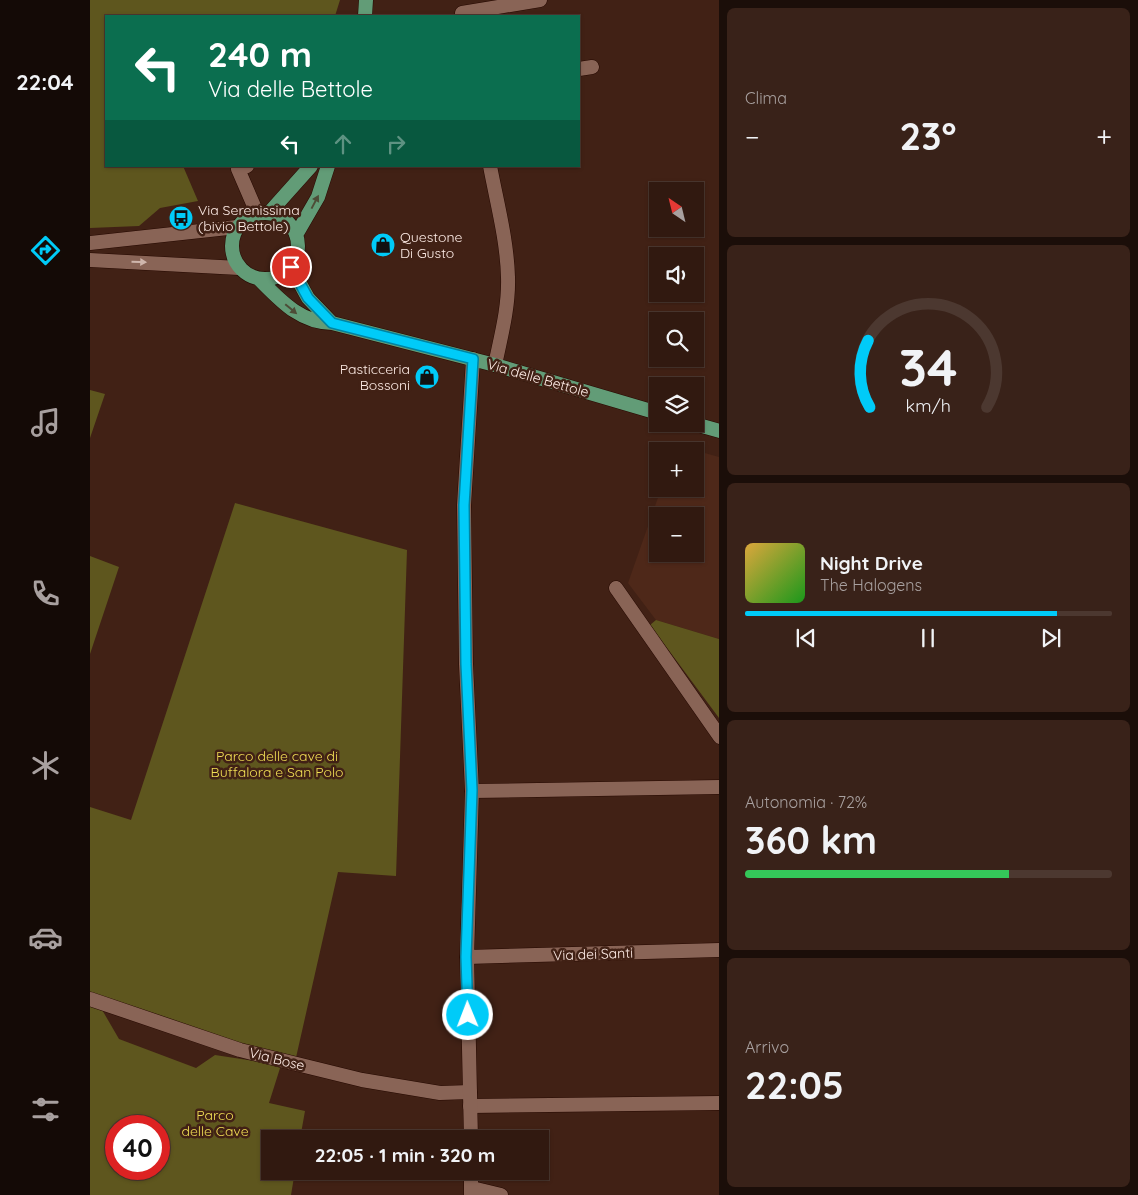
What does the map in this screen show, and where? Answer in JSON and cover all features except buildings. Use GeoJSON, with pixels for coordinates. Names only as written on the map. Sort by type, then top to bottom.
{"type":"FeatureCollection","features":[{"type":"Feature","properties":{"kind":"main road"},"geometry":{"type":"LineString","coordinates":[[364,15],[366,0]]}},
{"type":"Feature","properties":{"kind":"main road"},"geometry":{"type":"LineString","coordinates":[[263,213],[286,220],[296,235],[298,246],[296,258],[291,267],[281,275],[270,279],[259,279],[248,275],[239,268],[231,248],[232,237],[237,227],[246,218],[263,213],[310,167]]}},
{"type":"Feature","properties":{"kind":"main road"},"geometry":{"type":"LineString","coordinates":[[296,235],[318,197],[328,167]]}},
{"type":"Feature","properties":{"kind":"main road"},"geometry":{"type":"LineString","coordinates":[[291,267],[308,298],[332,323]]}},
{"type":"Feature","properties":{"kind":"main road","name":"Via delle Bettole"},"geometry":{"type":"LineString","coordinates":[[259,279],[296,314],[307,320],[332,323],[473,359],[649,410]]}},
{"type":"Feature","properties":{"kind":"main road"},"geometry":{"type":"LineString","coordinates":[[704,427],[719,431]]}},
{"type":"Feature","properties":{"kind":"street"},"geometry":{"type":"LineString","coordinates":[[461,10],[540,0]]}},
{"type":"Feature","properties":{"kind":"street"},"geometry":{"type":"LineString","coordinates":[[245,167],[238,170],[263,213]]}},
{"type":"Feature","properties":{"kind":"street"},"geometry":{"type":"LineString","coordinates":[[490,167],[504,233],[508,277],[505,318],[495,365]]}},
{"type":"Feature","properties":{"kind":"street"},"geometry":{"type":"LineString","coordinates":[[90,242],[237,227]]}},
{"type":"Feature","properties":{"kind":"street"},"geometry":{"type":"LineString","coordinates":[[90,260],[239,268]]}},
{"type":"Feature","properties":{"kind":"street"},"geometry":{"type":"LineString","coordinates":[[471,1130],[466,957],[472,790],[466,664],[464,505],[473,359]]}},
{"type":"Feature","properties":{"kind":"street"},"geometry":{"type":"LineString","coordinates":[[616,588],[719,737]]}},
{"type":"Feature","properties":{"kind":"street"},"geometry":{"type":"LineString","coordinates":[[472,790],[719,787]]}},
{"type":"Feature","properties":{"kind":"street","name":"Via dei Santi"},"geometry":{"type":"LineString","coordinates":[[466,957],[719,950]]}},
{"type":"Feature","properties":{"kind":"street","name":"Via Bose"},"geometry":{"type":"LineString","coordinates":[[90,999],[250,1052],[362,1080],[470,1099]]}},
{"type":"Feature","properties":{"kind":"street"},"geometry":{"type":"LineString","coordinates":[[470,1099],[719,1103]]}},
{"type":"Feature","properties":{"kind":"street"},"geometry":{"type":"LineString","coordinates":[[471,1192],[501,1195]]}},
{"type":"Feature","properties":{"kind":"shaded area"},"geometry":{"type":"Polygon","coordinates":[[[704,453],[719,457],[719,639],[656,620],[628,583],[649,523],[649,562],[704,562],[704,507],[655,507],[658,497],[704,497],[704,453]]]}},
{"type":"Feature","properties":{"kind":"green space"},"geometry":{"type":"Polygon","coordinates":[[[90,0],[340,0],[335,15],[105,15],[105,167],[183,167],[198,201],[160,208],[139,226],[90,228],[90,0]]]}},
{"type":"Feature","properties":{"kind":"green space"},"geometry":{"type":"Polygon","coordinates":[[[90,390],[105,394],[90,438],[90,390]]]}},
{"type":"Feature","properties":{"kind":"green space","name":"Parco delle cave di Buffalora e San Polo"},"geometry":{"type":"Polygon","coordinates":[[[235,503],[407,550],[396,876],[338,872],[295,1062],[90,995],[90,807],[131,820],[235,503]]]}},
{"type":"Feature","properties":{"kind":"green space"},"geometry":{"type":"Polygon","coordinates":[[[90,556],[119,567],[90,654],[90,556]]]}},
{"type":"Feature","properties":{"kind":"green space"},"geometry":{"type":"Polygon","coordinates":[[[656,620],[719,639],[719,718],[650,625],[656,620]]]}},
{"type":"Feature","properties":{"kind":"green space","name":"Parco delle Cave"},"geometry":{"type":"Polygon","coordinates":[[[90,1005],[101,1008],[119,1039],[196,1068],[215,1055],[281,1065],[269,1103],[305,1111],[302,1130],[261,1130],[261,1180],[294,1180],[291,1195],[90,1195],[90,1005]]]}},
{"type":"Feature","properties":{"kind":"place","name":"Via Serenissima (bivio Bettole)"},"geometry":{"type":"Point","coordinates":[181,218]}},
{"type":"Feature","properties":{"kind":"place","name":"Questone Di Gusto"},"geometry":{"type":"Point","coordinates":[383,245]}},
{"type":"Feature","properties":{"kind":"place","name":"Pasticceria Bossoni"},"geometry":{"type":"Point","coordinates":[427,377]}},
{"type":"Feature","properties":{"kind":"route"},"geometry":{"type":"LineString","coordinates":[[291,267],[298,283],[308,298],[332,323],[473,359],[464,505],[466,664],[472,790],[466,957],[468,1015]]}}]}
